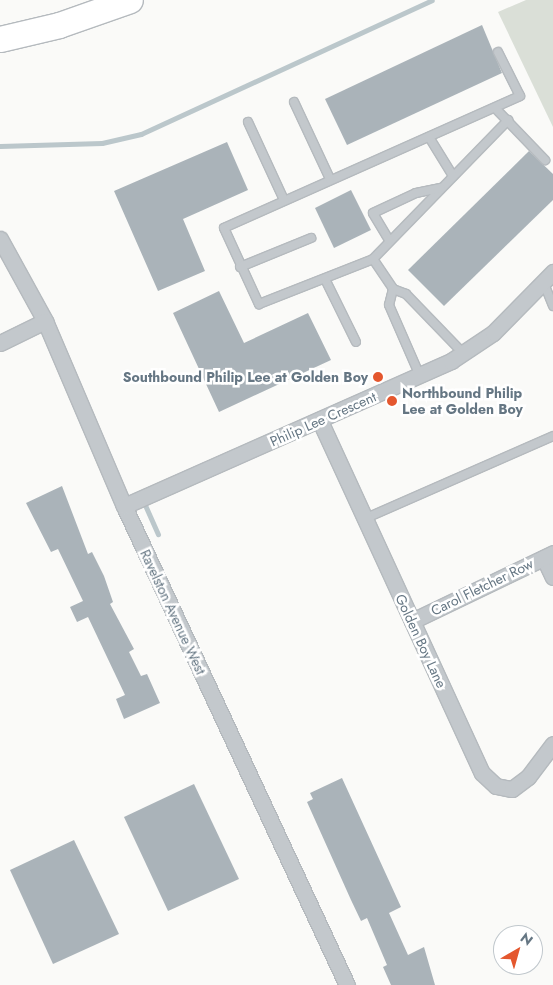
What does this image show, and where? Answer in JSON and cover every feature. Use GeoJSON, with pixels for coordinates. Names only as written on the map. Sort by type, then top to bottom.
{"type":"FeatureCollection","features":[{"type":"Feature","properties":{"kind":"main road"},"geometry":{"type":"LineString","coordinates":[[0,39],[59,25],[130,0]]}},
{"type":"Feature","properties":{"kind":"street","name":"Ravelston Avenue West"},"geometry":{"type":"LineString","coordinates":[[0,239],[45,321],[124,506],[347,985]]}},
{"type":"Feature","properties":{"kind":"street","name":"Philip Lee Crescent"},"geometry":{"type":"LineString","coordinates":[[124,506],[420,376],[463,353],[493,333],[548,276]]}},
{"type":"Feature","properties":{"kind":"street"},"geometry":{"type":"LineString","coordinates":[[0,343],[45,321]]}},
{"type":"Feature","properties":{"kind":"street","name":"Golden Boy Lane"},"geometry":{"type":"LineString","coordinates":[[320,421],[482,773],[496,786],[512,788],[528,777],[553,744]]}},
{"type":"Feature","properties":{"kind":"street"},"geometry":{"type":"LineString","coordinates":[[548,556],[553,577]]}},
{"type":"Feature","properties":{"kind":"street","name":"Carol Fletcher Row"},"geometry":{"type":"LineString","coordinates":[[412,621],[548,556]]}},
{"type":"Feature","properties":{"kind":"lane"},"geometry":{"type":"LineString","coordinates":[[498,52],[520,96],[496,109],[330,179],[224,228],[240,267],[259,304],[373,260],[389,240],[508,120]]}},
{"type":"Feature","properties":{"kind":"lane"},"geometry":{"type":"LineString","coordinates":[[294,102],[330,179]]}},
{"type":"Feature","properties":{"kind":"lane"},"geometry":{"type":"LineString","coordinates":[[496,109],[545,160]]}},
{"type":"Feature","properties":{"kind":"lane"},"geometry":{"type":"LineString","coordinates":[[248,122],[284,200]]}},
{"type":"Feature","properties":{"kind":"lane"},"geometry":{"type":"LineString","coordinates":[[429,136],[452,176]]}},
{"type":"Feature","properties":{"kind":"lane"},"geometry":{"type":"LineString","coordinates":[[389,240],[373,213],[416,193],[440,188]]}},
{"type":"Feature","properties":{"kind":"lane"},"geometry":{"type":"LineString","coordinates":[[240,267],[311,238]]}},
{"type":"Feature","properties":{"kind":"lane"},"geometry":{"type":"LineString","coordinates":[[373,260],[393,289],[406,294],[463,353]]}},
{"type":"Feature","properties":{"kind":"lane"},"geometry":{"type":"LineString","coordinates":[[548,276],[553,306]]}},
{"type":"Feature","properties":{"kind":"lane"},"geometry":{"type":"LineString","coordinates":[[324,279],[356,342]]}},
{"type":"Feature","properties":{"kind":"lane"},"geometry":{"type":"LineString","coordinates":[[393,289],[389,305],[420,376]]}},
{"type":"Feature","properties":{"kind":"lane"},"geometry":{"type":"LineString","coordinates":[[364,519],[553,436]]}},
{"type":"Feature","properties":{"kind":"shaded area"},"geometry":{"type":"Polygon","coordinates":[[[526,0],[553,0],[553,127],[498,12],[526,0]]]}},
{"type":"Feature","properties":{"kind":"building"},"geometry":{"type":"Polygon","coordinates":[[[482,25],[502,73],[347,145],[325,99],[482,25]]]}},
{"type":"Feature","properties":{"kind":"building"},"geometry":{"type":"Polygon","coordinates":[[[227,142],[248,190],[183,219],[205,271],[158,291],[114,191],[227,142]]]}},
{"type":"Feature","properties":{"kind":"building"},"geometry":{"type":"Polygon","coordinates":[[[529,151],[553,174],[553,200],[444,306],[408,270],[529,151]]]}},
{"type":"Feature","properties":{"kind":"building"},"geometry":{"type":"Polygon","coordinates":[[[351,190],[371,230],[334,248],[315,208],[351,190]]]}},
{"type":"Feature","properties":{"kind":"building"},"geometry":{"type":"Polygon","coordinates":[[[219,291],[244,343],[308,313],[331,360],[219,412],[173,313],[219,291]]]}},
{"type":"Feature","properties":{"kind":"building"},"geometry":{"type":"Polygon","coordinates":[[[62,486],[88,554],[92,552],[104,576],[113,602],[110,604],[134,649],[129,652],[141,676],[147,674],[160,703],[124,719],[116,699],[125,695],[88,617],[77,622],[70,607],[83,601],[58,549],[51,552],[26,503],[62,486]]]}},
{"type":"Feature","properties":{"kind":"building"},"geometry":{"type":"Polygon","coordinates":[[[342,778],[401,907],[389,913],[408,955],[424,947],[435,985],[391,985],[383,967],[387,965],[367,918],[361,921],[351,900],[307,802],[313,799],[310,793],[342,778]]]}},
{"type":"Feature","properties":{"kind":"building"},"geometry":{"type":"Polygon","coordinates":[[[194,784],[239,879],[168,911],[124,817],[194,784]]]}},
{"type":"Feature","properties":{"kind":"building"},"geometry":{"type":"Polygon","coordinates":[[[74,840],[119,934],[53,964],[10,870],[74,840]]]}},
{"type":"Feature","properties":{"kind":"waterway"},"geometry":{"type":"LineString","coordinates":[[0,146],[102,143],[141,134],[432,0]]}},
{"type":"Feature","properties":{"kind":"waterway"},"geometry":{"type":"LineString","coordinates":[[145,505],[158,534]]}},
{"type":"Feature","properties":{"kind":"place","name":"Southbound Philip Lee at Golden Boy"},"geometry":{"type":"Point","coordinates":[378,377]}},
{"type":"Feature","properties":{"kind":"place","name":"Northbound Philip Lee at Golden Boy"},"geometry":{"type":"Point","coordinates":[392,401]}}]}
